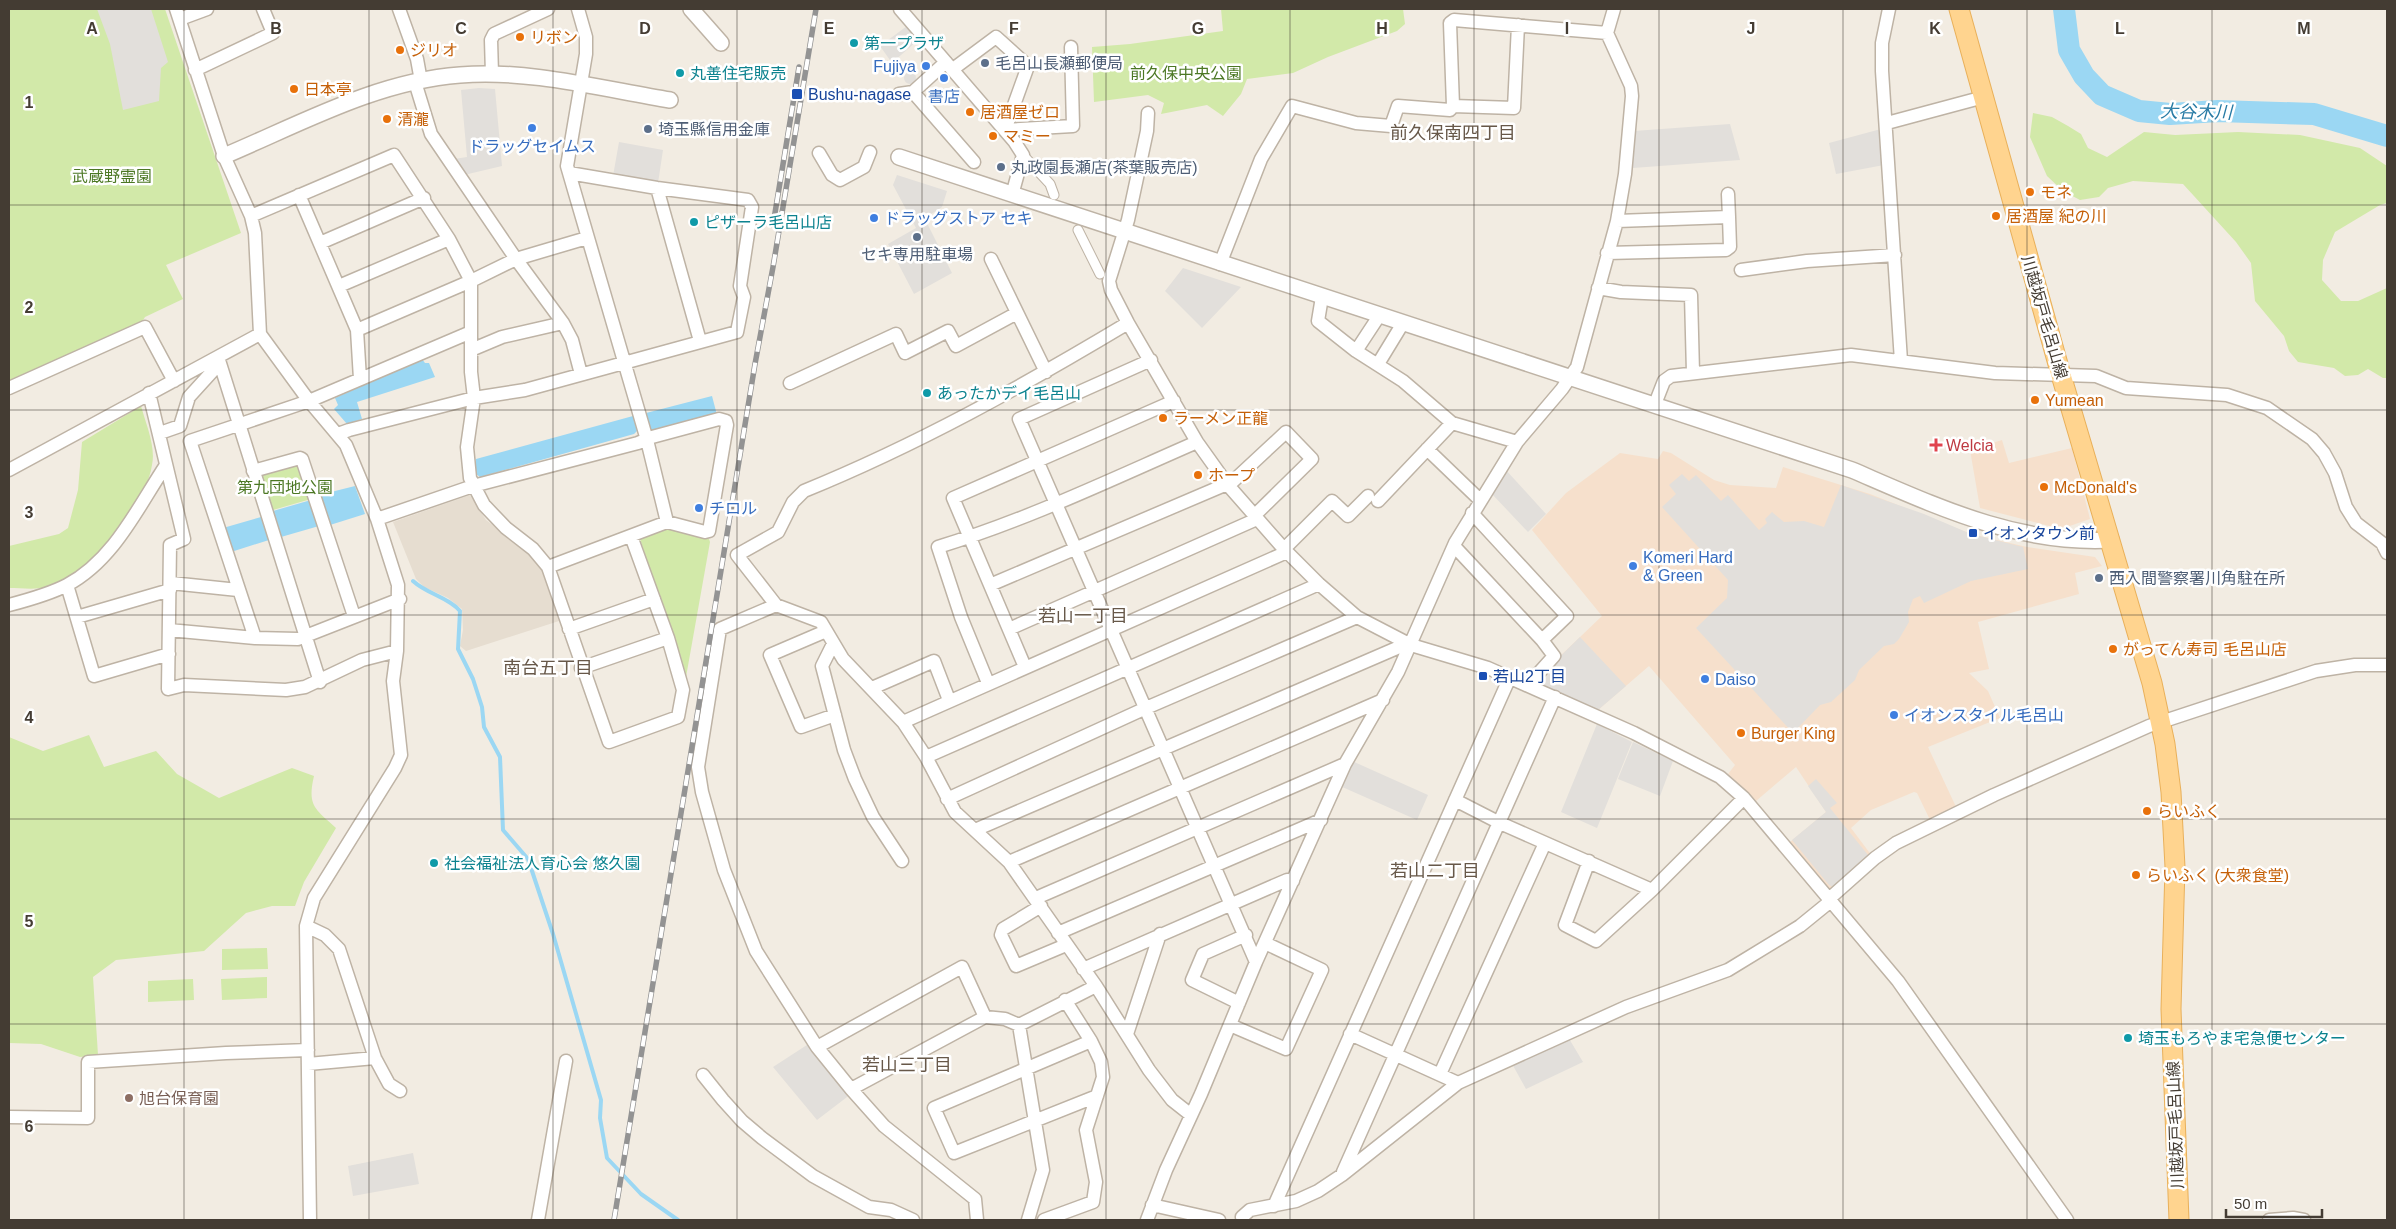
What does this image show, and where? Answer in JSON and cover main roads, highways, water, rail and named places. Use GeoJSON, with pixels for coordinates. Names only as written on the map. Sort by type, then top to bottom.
{"type":"FeatureCollection","features":[{"type":"Feature","properties":{"kind":"main road","name":"川越坂戸毛呂山線"},"geometry":{"type":"LineString","coordinates":[[1959,9],[2061,375],[2152,683],[2161,722],[2168,767],[2173,832],[2172,1017],[2179,1220]]}},
{"type":"Feature","properties":{"kind":"water"},"geometry":{"type":"Polygon","coordinates":[[[422,359],[425,363],[429,363],[435,377],[357,402],[362,419],[347,424],[334,409],[338,405],[335,398],[422,359]]]}},
{"type":"Feature","properties":{"kind":"water"},"geometry":{"type":"Polygon","coordinates":[[[712,396],[717,415],[651,432],[646,413],[712,396]]]}},
{"type":"Feature","properties":{"kind":"water"},"geometry":{"type":"Polygon","coordinates":[[[633,416],[637,431],[634,434],[480,477],[476,474],[476,459],[633,416]]]}},
{"type":"Feature","properties":{"kind":"water"},"geometry":{"type":"Polygon","coordinates":[[[355,486],[365,514],[330,525],[319,495],[355,486]]]}},
{"type":"Feature","properties":{"kind":"water"},"geometry":{"type":"Polygon","coordinates":[[[311,500],[319,526],[281,537],[273,511],[311,500]]]}},
{"type":"Feature","properties":{"kind":"water"},"geometry":{"type":"Polygon","coordinates":[[[261,517],[269,540],[231,552],[223,528],[261,517]]]}},
{"type":"Feature","properties":{"kind":"waterway","name":"大谷木川"},"geometry":{"type":"LineString","coordinates":[[2064,9],[2069,50],[2084,76],[2102,95],[2139,111],[2170,114],[2218,111],[2314,114],[2387,136]]}},
{"type":"Feature","properties":{"kind":"waterway"},"geometry":{"type":"LineString","coordinates":[[413,581],[450,602],[460,611],[458,649],[473,679],[482,707],[484,727],[500,757],[503,830],[528,859],[553,934],[601,1100],[600,1118],[607,1158],[641,1194],[678,1220]]}},
{"type":"Feature","properties":{"kind":"railway"},"geometry":{"type":"LineString","coordinates":[[614,1220],[755,364],[816,9]]}},
{"type":"Feature","properties":{"kind":"railway"},"geometry":{"type":"LineString","coordinates":[[773,225],[799,67]]}},
{"type":"Feature","properties":{"kind":"place","name":"リボン"},"geometry":{"type":"Point","coordinates":[520,37]}},
{"type":"Feature","properties":{"kind":"place","name":"第一プラザ"},"geometry":{"type":"Point","coordinates":[854,43]}},
{"type":"Feature","properties":{"kind":"place","name":"ジリオ"},"geometry":{"type":"Point","coordinates":[400,50]}},
{"type":"Feature","properties":{"kind":"place","name":"毛呂山長瀬郵便局"},"geometry":{"type":"Point","coordinates":[985,63]}},
{"type":"Feature","properties":{"kind":"place","name":"Fujiya"},"geometry":{"type":"Point","coordinates":[926,66]}},
{"type":"Feature","properties":{"kind":"place","name":"丸善住宅販売"},"geometry":{"type":"Point","coordinates":[680,73]}},
{"type":"Feature","properties":{"kind":"place","name":"書店"},"geometry":{"type":"Point","coordinates":[944,78]}},
{"type":"Feature","properties":{"kind":"place","name":"日本亭"},"geometry":{"type":"Point","coordinates":[294,89]}},
{"type":"Feature","properties":{"kind":"place","name":"Bushu-nagase"},"geometry":{"type":"Point","coordinates":[797,94]}},
{"type":"Feature","properties":{"kind":"place","name":"居酒屋ゼロ"},"geometry":{"type":"Point","coordinates":[970,112]}},
{"type":"Feature","properties":{"kind":"place","name":"清瀧"},"geometry":{"type":"Point","coordinates":[387,119]}},
{"type":"Feature","properties":{"kind":"place","name":"ドラッグセイムス"},"geometry":{"type":"Point","coordinates":[532,128]}},
{"type":"Feature","properties":{"kind":"place","name":"埼玉縣信用金庫"},"geometry":{"type":"Point","coordinates":[648,129]}},
{"type":"Feature","properties":{"kind":"place","name":"マミー"},"geometry":{"type":"Point","coordinates":[993,136]}},
{"type":"Feature","properties":{"kind":"place","name":"丸政園長瀬店(茶葉販売店)"},"geometry":{"type":"Point","coordinates":[1001,167]}},
{"type":"Feature","properties":{"kind":"place","name":"モネ"},"geometry":{"type":"Point","coordinates":[2030,192]}},
{"type":"Feature","properties":{"kind":"place","name":"居酒屋 紀の川"},"geometry":{"type":"Point","coordinates":[1996,216]}},
{"type":"Feature","properties":{"kind":"place","name":"ドラッグストア セキ"},"geometry":{"type":"Point","coordinates":[874,218]}},
{"type":"Feature","properties":{"kind":"place","name":"ピザーラ毛呂山店"},"geometry":{"type":"Point","coordinates":[694,222]}},
{"type":"Feature","properties":{"kind":"place","name":"セキ専用駐車場"},"geometry":{"type":"Point","coordinates":[917,237]}},
{"type":"Feature","properties":{"kind":"place","name":"あったかデイ毛呂山"},"geometry":{"type":"Point","coordinates":[927,393]}},
{"type":"Feature","properties":{"kind":"place","name":"Yumean"},"geometry":{"type":"Point","coordinates":[2035,400]}},
{"type":"Feature","properties":{"kind":"place","name":"ラーメン正龍"},"geometry":{"type":"Point","coordinates":[1163,418]}},
{"type":"Feature","properties":{"kind":"place","name":"Welcia"},"geometry":{"type":"Point","coordinates":[1936,445]}},
{"type":"Feature","properties":{"kind":"place","name":"ホープ"},"geometry":{"type":"Point","coordinates":[1198,475]}},
{"type":"Feature","properties":{"kind":"place","name":"McDonald's"},"geometry":{"type":"Point","coordinates":[2044,487]}},
{"type":"Feature","properties":{"kind":"place","name":"チロル"},"geometry":{"type":"Point","coordinates":[699,508]}},
{"type":"Feature","properties":{"kind":"place","name":"イオンタウン前"},"geometry":{"type":"Point","coordinates":[1973,533]}},
{"type":"Feature","properties":{"kind":"place","name":"Komeri Hard & Green"},"geometry":{"type":"Point","coordinates":[1633,566]}},
{"type":"Feature","properties":{"kind":"place","name":"西入間警察署川角駐在所"},"geometry":{"type":"Point","coordinates":[2099,578]}},
{"type":"Feature","properties":{"kind":"place","name":"がってん寿司 毛呂山店"},"geometry":{"type":"Point","coordinates":[2113,649]}},
{"type":"Feature","properties":{"kind":"place","name":"若山2丁目"},"geometry":{"type":"Point","coordinates":[1483,676]}},
{"type":"Feature","properties":{"kind":"place","name":"Daiso"},"geometry":{"type":"Point","coordinates":[1705,679]}},
{"type":"Feature","properties":{"kind":"place","name":"イオンスタイル毛呂山"},"geometry":{"type":"Point","coordinates":[1894,715]}},
{"type":"Feature","properties":{"kind":"place","name":"Burger King"},"geometry":{"type":"Point","coordinates":[1741,733]}},
{"type":"Feature","properties":{"kind":"place","name":"らいふく"},"geometry":{"type":"Point","coordinates":[2147,811]}},
{"type":"Feature","properties":{"kind":"place","name":"社会福祉法人育心会 悠久園"},"geometry":{"type":"Point","coordinates":[434,863]}},
{"type":"Feature","properties":{"kind":"place","name":"らいふく (大衆食堂)"},"geometry":{"type":"Point","coordinates":[2136,875]}},
{"type":"Feature","properties":{"kind":"place","name":"埼玉もろやま宅急便センター"},"geometry":{"type":"Point","coordinates":[2128,1038]}},
{"type":"Feature","properties":{"kind":"place","name":"旭台保育園"},"geometry":{"type":"Point","coordinates":[129,1098]}},
{"type":"Feature","properties":{"kind":"district","name":"前久保南四丁目"},"geometry":{"type":"Point","coordinates":[1453,133]}},
{"type":"Feature","properties":{"kind":"district","name":"若山一丁目"},"geometry":{"type":"Point","coordinates":[1083,616]}},
{"type":"Feature","properties":{"kind":"district","name":"南台五丁目"},"geometry":{"type":"Point","coordinates":[548,668]}},
{"type":"Feature","properties":{"kind":"district","name":"若山二丁目"},"geometry":{"type":"Point","coordinates":[1435,871]}},
{"type":"Feature","properties":{"kind":"district","name":"若山三丁目"},"geometry":{"type":"Point","coordinates":[907,1065]}},
{"type":"Feature","properties":{"kind":"park label","name":"前久保中央公園"},"geometry":{"type":"Point","coordinates":[1186,73]}},
{"type":"Feature","properties":{"kind":"park label","name":"武蔵野霊園"},"geometry":{"type":"Point","coordinates":[112,176]}},
{"type":"Feature","properties":{"kind":"park label","name":"第九団地公園"},"geometry":{"type":"Point","coordinates":[285,487]}}]}
